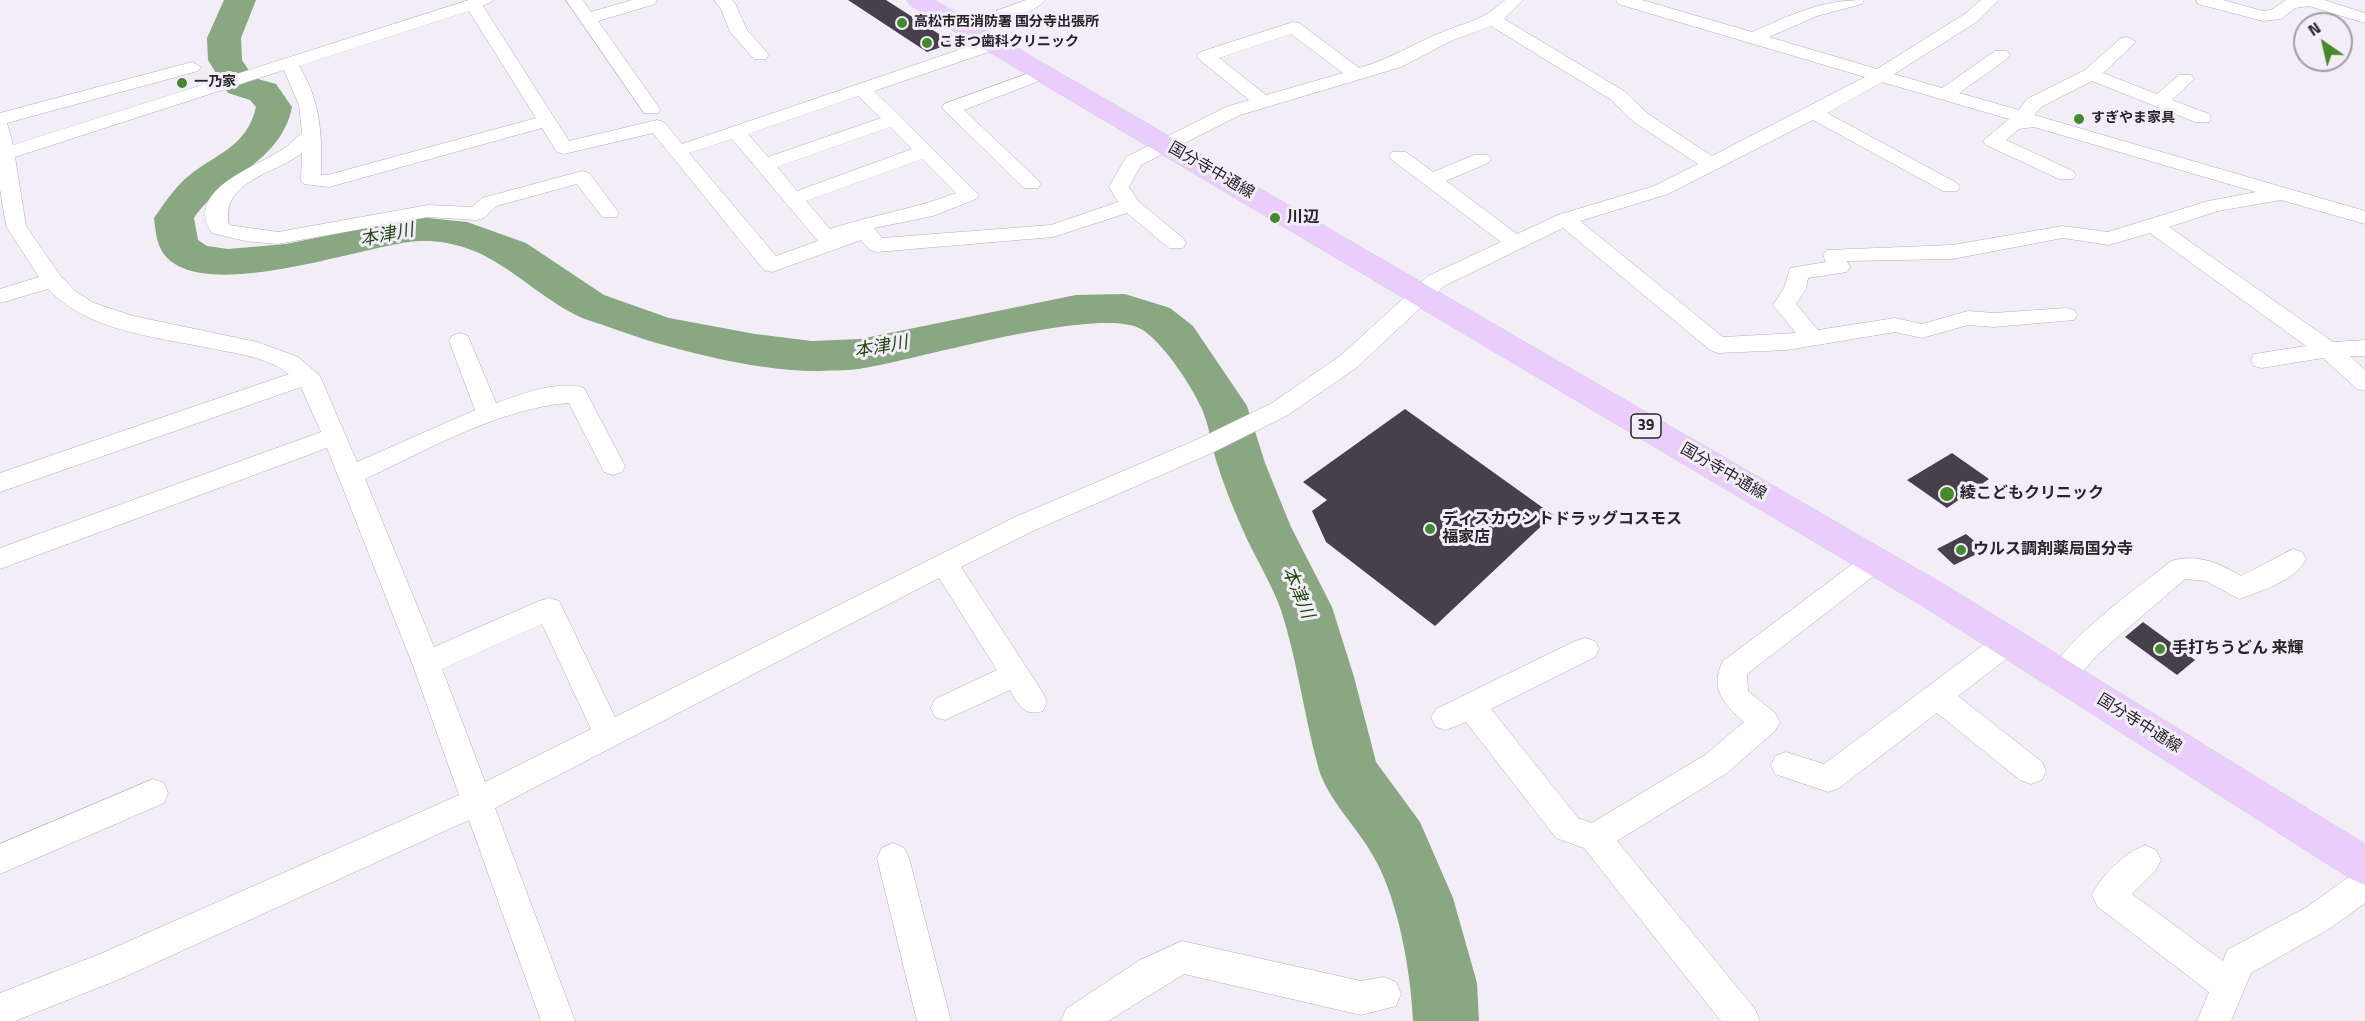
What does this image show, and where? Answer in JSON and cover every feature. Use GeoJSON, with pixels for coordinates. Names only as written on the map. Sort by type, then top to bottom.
{"type":"FeatureCollection","features":[{"type":"Feature","properties":{"kind":"main road","name":"国分寺中通線"},"geometry":{"type":"LineString","coordinates":[[918,0],[1875,561],[2365,866]]}},
{"type":"Feature","properties":{"kind":"street"},"geometry":{"type":"LineString","coordinates":[[574,0],[651,109]]}},
{"type":"Feature","properties":{"kind":"street"},"geometry":{"type":"LineString","coordinates":[[722,0],[729,7],[739,32],[760,55]]}},
{"type":"Feature","properties":{"kind":"street"},"geometry":{"type":"LineString","coordinates":[[967,28],[1025,8],[1037,0]]}},
{"type":"Feature","properties":{"kind":"street"},"geometry":{"type":"LineString","coordinates":[[1176,243],[1130,205],[1119,187],[1133,161],[1168,146],[1233,111],[1395,63],[1445,37],[1493,20],[1515,0]]}},
{"type":"Feature","properties":{"kind":"street"},"geometry":{"type":"LineString","coordinates":[[1624,0],[2365,218]]}},
{"type":"Feature","properties":{"kind":"street"},"geometry":{"type":"LineString","coordinates":[[1751,39],[1811,12],[1856,0]]}},
{"type":"Feature","properties":{"kind":"street"},"geometry":{"type":"LineString","coordinates":[[0,1010],[108,967],[476,802],[944,563],[1024,524],[1205,446],[1280,409],[1348,362],[1436,281],[1565,219],[1661,190],[1814,113],[1972,17],[1991,0]]}},
{"type":"Feature","properties":{"kind":"street"},"geometry":{"type":"LineString","coordinates":[[2204,0],[2263,15],[2275,15],[2283,2],[2310,1],[2362,6]]}},
{"type":"Feature","properties":{"kind":"street"},"geometry":{"type":"LineString","coordinates":[[588,19],[641,1]]}},
{"type":"Feature","properties":{"kind":"street"},"geometry":{"type":"LineString","coordinates":[[3,154],[480,2],[564,148],[657,126],[772,265],[865,231],[877,244],[1053,231],[1130,205]]}},
{"type":"Feature","properties":{"kind":"street"},"geometry":{"type":"LineString","coordinates":[[1493,20],[1617,95],[1641,118],[1700,155],[1710,165]]}},
{"type":"Feature","properties":{"kind":"street"},"geometry":{"type":"LineString","coordinates":[[1263,102],[1206,56],[1293,27],[1357,75]]}},
{"type":"Feature","properties":{"kind":"street"},"geometry":{"type":"LineString","coordinates":[[2029,120],[2034,103],[2091,74],[2127,42]]}},
{"type":"Feature","properties":{"kind":"street"},"geometry":{"type":"LineString","coordinates":[[689,147],[994,44]]}},
{"type":"Feature","properties":{"kind":"street"},"geometry":{"type":"LineString","coordinates":[[1943,95],[2001,56]]}},
{"type":"Feature","properties":{"kind":"street"},"geometry":{"type":"LineString","coordinates":[[288,63],[309,103],[313,134],[311,180],[329,180],[547,121]]}},
{"type":"Feature","properties":{"kind":"street"},"geometry":{"type":"LineString","coordinates":[[0,119],[192,67]]}},
{"type":"Feature","properties":{"kind":"street"},"geometry":{"type":"LineString","coordinates":[[1031,184],[951,108],[1042,74]]}},
{"type":"Feature","properties":{"kind":"street"},"geometry":{"type":"LineString","coordinates":[[2091,74],[2202,118]]}},
{"type":"Feature","properties":{"kind":"street"},"geometry":{"type":"LineString","coordinates":[[2159,101],[2185,79]]}},
{"type":"Feature","properties":{"kind":"street"},"geometry":{"type":"LineString","coordinates":[[736,132],[826,237],[872,222],[926,212],[969,195],[862,89]]}},
{"type":"Feature","properties":{"kind":"street"},"geometry":{"type":"LineString","coordinates":[[1814,113],[1950,187]]}},
{"type":"Feature","properties":{"kind":"street"},"geometry":{"type":"LineString","coordinates":[[765,165],[893,120]]}},
{"type":"Feature","properties":{"kind":"street"},"geometry":{"type":"LineString","coordinates":[[2029,120],[2013,124],[1993,141],[2066,176]]}},
{"type":"Feature","properties":{"kind":"street"},"geometry":{"type":"LineString","coordinates":[[0,128],[16,226],[52,280],[67,296],[86,308],[129,323],[257,350],[290,363],[308,376],[335,436],[426,663],[558,1021]]}},
{"type":"Feature","properties":{"kind":"street"},"geometry":{"type":"LineString","coordinates":[[313,134],[287,155],[236,183],[218,198],[214,215],[219,229],[245,235],[278,238],[428,211],[477,214],[489,202],[582,177],[609,213]]}},
{"type":"Feature","properties":{"kind":"street"},"geometry":{"type":"LineString","coordinates":[[794,199],[925,152]]}},
{"type":"Feature","properties":{"kind":"street"},"geometry":{"type":"LineString","coordinates":[[1399,156],[1516,243]]}},
{"type":"Feature","properties":{"kind":"street"},"geometry":{"type":"LineString","coordinates":[[1431,180],[1481,159]]}},
{"type":"Feature","properties":{"kind":"street"},"geometry":{"type":"LineString","coordinates":[[1813,338],[1784,305],[1795,289],[1798,273],[1839,267],[1834,255],[1952,252],[2062,231],[2109,239],[2215,205],[2282,194]]}},
{"type":"Feature","properties":{"kind":"street"},"geometry":{"type":"LineString","coordinates":[[1565,219],[1718,345],[1813,338],[1895,325],[1923,331],[1968,318]]}},
{"type":"Feature","properties":{"kind":"street"},"geometry":{"type":"LineString","coordinates":[[2153,225],[2328,350],[2365,383]]}},
{"type":"Feature","properties":{"kind":"street"},"geometry":{"type":"LineString","coordinates":[[0,296],[52,280]]}},
{"type":"Feature","properties":{"kind":"street"},"geometry":{"type":"LineString","coordinates":[[1886,306],[1899,314],[1923,319],[1994,320],[2066,315]]}},
{"type":"Feature","properties":{"kind":"street"},"geometry":{"type":"LineString","coordinates":[[460,341],[489,415]]}},
{"type":"Feature","properties":{"kind":"street"},"geometry":{"type":"LineString","coordinates":[[2262,360],[2328,350],[2365,348]]}},
{"type":"Feature","properties":{"kind":"street"},"geometry":{"type":"LineString","coordinates":[[0,483],[308,376]]}},
{"type":"Feature","properties":{"kind":"street"},"geometry":{"type":"LineString","coordinates":[[351,475],[489,415],[558,393],[576,394],[613,466]]}},
{"type":"Feature","properties":{"kind":"street"},"geometry":{"type":"LineString","coordinates":[[0,559],[335,436]]}},
{"type":"Feature","properties":{"kind":"street"},"geometry":{"type":"LineString","coordinates":[[2062,676],[2088,646],[2180,568],[2211,571],[2239,588],[2268,576],[2293,559]]}},
{"type":"Feature","properties":{"kind":"street"},"geometry":{"type":"LineString","coordinates":[[1595,838],[1716,764],[1765,722],[1734,696],[1733,669],[1875,561]]}},
{"type":"Feature","properties":{"kind":"street"},"geometry":{"type":"LineString","coordinates":[[944,563],[1033,702]]}},
{"type":"Feature","properties":{"kind":"street"},"geometry":{"type":"LineString","coordinates":[[426,663],[549,609],[609,733]]}},
{"type":"Feature","properties":{"kind":"street"},"geometry":{"type":"LineString","coordinates":[[1786,765],[1828,779],[2008,642]]}},
{"type":"Feature","properties":{"kind":"street"},"geometry":{"type":"LineString","coordinates":[[1585,649],[1458,712],[1567,828],[1595,838],[1743,1021]]}},
{"type":"Feature","properties":{"kind":"street"},"geometry":{"type":"LineString","coordinates":[[945,708],[1016,675]]}},
{"type":"Feature","properties":{"kind":"street"},"geometry":{"type":"LineString","coordinates":[[1937,696],[2031,771]]}},
{"type":"Feature","properties":{"kind":"street"},"geometry":{"type":"LineString","coordinates":[[0,859],[153,793]]}},
{"type":"Feature","properties":{"kind":"street"},"geometry":{"type":"LineString","coordinates":[[893,858],[934,1021]]}},
{"type":"Feature","properties":{"kind":"street"},"geometry":{"type":"LineString","coordinates":[[2145,861],[2108,895],[2228,986]]}},
{"type":"Feature","properties":{"kind":"street"},"geometry":{"type":"LineString","coordinates":[[2214,1021],[2239,962],[2318,918],[2365,884]]}},
{"type":"Feature","properties":{"kind":"street"},"geometry":{"type":"LineString","coordinates":[[1078,1021],[1152,972],[1182,957],[1361,998],[1384,994]]}},
{"type":"Feature","properties":{"kind":"building"},"geometry":{"type":"Polygon","coordinates":[[[848,0],[886,0],[953,43],[927,52],[848,0]]]}},
{"type":"Feature","properties":{"kind":"building","name":"ディスカウントドラッグコスモス 福家店"},"geometry":{"type":"Polygon","coordinates":[[[1405,409],[1553,515],[1435,626],[1326,542],[1312,511],[1327,500],[1303,482],[1405,409]]]}},
{"type":"Feature","properties":{"kind":"building","name":"綾こどもクリニック"},"geometry":{"type":"Polygon","coordinates":[[[1952,453],[1989,479],[1947,508],[1907,480],[1952,453]]]}},
{"type":"Feature","properties":{"kind":"building","name":"ウルス調剤薬局国分寺"},"geometry":{"type":"Polygon","coordinates":[[[1966,534],[1985,550],[1954,565],[1937,549],[1966,534]]]}},
{"type":"Feature","properties":{"kind":"building","name":"手打ちうどん 来輝"},"geometry":{"type":"Polygon","coordinates":[[[2143,622],[2195,660],[2177,675],[2125,637],[2143,622]]]}},
{"type":"Feature","properties":{"kind":"waterway","name":"本津川"},"geometry":{"type":"LineString","coordinates":[[240,0],[224,38],[225,60],[241,85],[263,92],[274,107],[271,123],[264,136],[254,147],[202,184],[188,198],[174,218],[179,245],[195,257],[228,262],[286,257],[352,241],[418,229],[467,234],[512,252],[589,305],[662,331],[755,349],[812,356],[860,354],[1076,309],[1125,308],[1155,318],[1178,336],[1224,406],[1241,463],[1266,527],[1306,607],[1327,677],[1349,772],[1399,842],[1422,898],[1444,983],[1446,1021]]}},
{"type":"Feature","properties":{"kind":"place","name":"高松市西消防署 国分寺出張所"},"geometry":{"type":"Point","coordinates":[902,23]}},
{"type":"Feature","properties":{"kind":"place","name":"こまつ歯科クリニック"},"geometry":{"type":"Point","coordinates":[927,43]}},
{"type":"Feature","properties":{"kind":"place","name":"一乃家"},"geometry":{"type":"Point","coordinates":[182,83]}},
{"type":"Feature","properties":{"kind":"place","name":"すぎやま家具"},"geometry":{"type":"Point","coordinates":[2079,119]}},
{"type":"Feature","properties":{"kind":"place","name":"川辺"},"geometry":{"type":"Point","coordinates":[1275,218]}},
{"type":"Feature","properties":{"kind":"place","name":"綾こどもクリニック"},"geometry":{"type":"Point","coordinates":[1947,494]}},
{"type":"Feature","properties":{"kind":"place","name":"ディスカウントドラッグコスモス 福家店"},"geometry":{"type":"Point","coordinates":[1430,529]}},
{"type":"Feature","properties":{"kind":"place","name":"ウルス調剤薬局国分寺"},"geometry":{"type":"Point","coordinates":[1961,550]}},
{"type":"Feature","properties":{"kind":"place","name":"手打ちうどん 来輝"},"geometry":{"type":"Point","coordinates":[2160,649]}}]}
